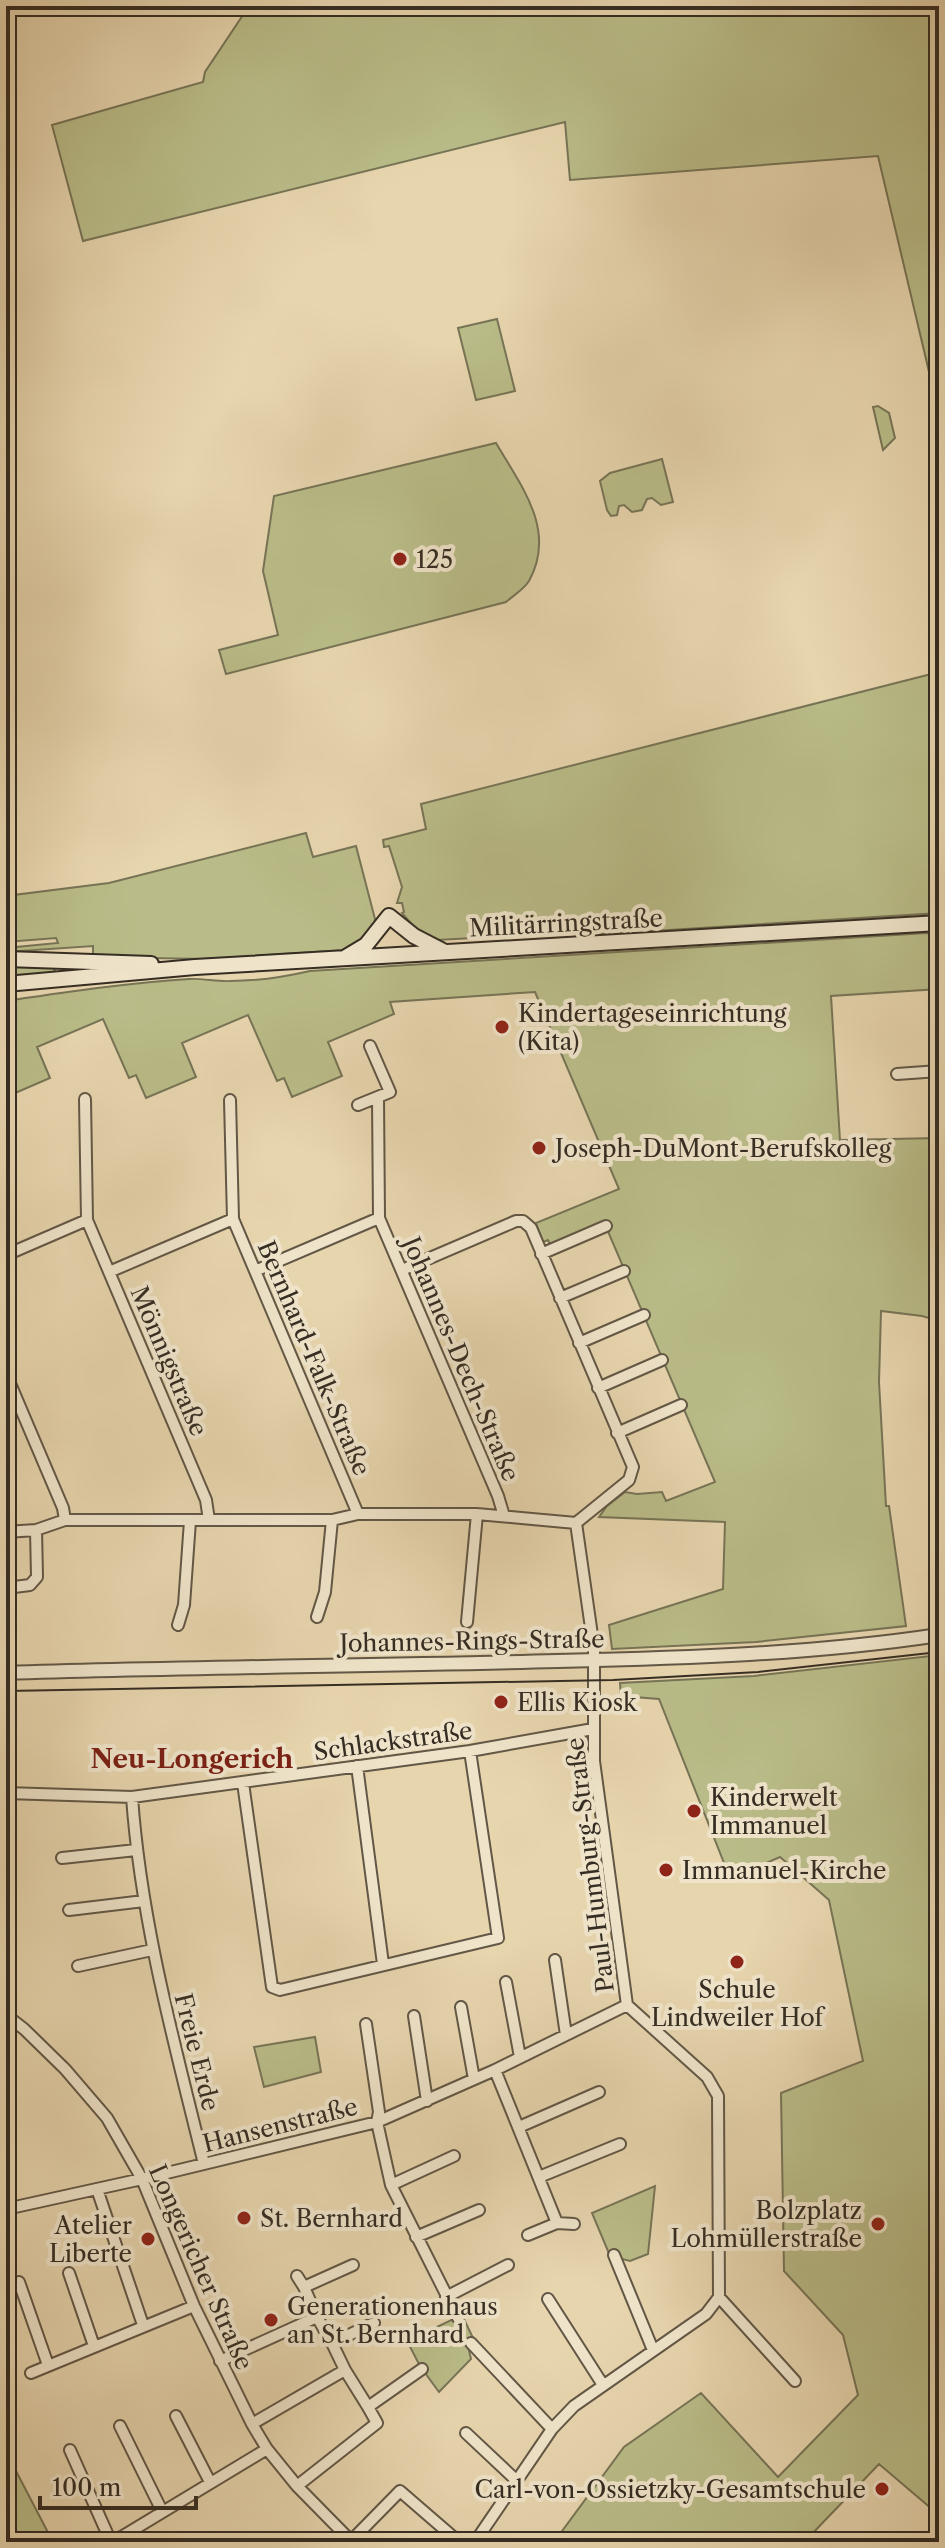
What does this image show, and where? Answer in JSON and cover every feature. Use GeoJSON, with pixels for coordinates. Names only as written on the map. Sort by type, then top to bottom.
{"type":"FeatureCollection","features":[{"type":"Feature","properties":{"kind":"main road"},"geometry":{"type":"LineString","coordinates":[[344,958],[366,945],[389,916],[414,936],[446,952]]}},
{"type":"Feature","properties":{"kind":"main road","name":"Militärringstraße"},"geometry":{"type":"LineString","coordinates":[[6,984],[195,967],[939,923]]}},
{"type":"Feature","properties":{"kind":"main road","name":"Militärringstraße"},"geometry":{"type":"LineString","coordinates":[[6,959],[195,967]]}},
{"type":"Feature","properties":{"kind":"main road"},"geometry":{"type":"LineString","coordinates":[[68,960],[69,980]]}},
{"type":"Feature","properties":{"kind":"street","name":"Johannes-Dech-Straße"},"geometry":{"type":"LineString","coordinates":[[370,1046],[390,1092],[378,1097],[379,1218],[504,1516]]}},
{"type":"Feature","properties":{"kind":"street"},"geometry":{"type":"LineString","coordinates":[[897,1074],[939,1071]]}},
{"type":"Feature","properties":{"kind":"street"},"geometry":{"type":"LineString","coordinates":[[358,1105],[378,1097]]}},
{"type":"Feature","properties":{"kind":"street","name":"Mönnigstraße"},"geometry":{"type":"LineString","coordinates":[[85,1099],[87,1220],[206,1500],[209,1520]]}},
{"type":"Feature","properties":{"kind":"street","name":"Bernhard-Falk-Straße"},"geometry":{"type":"LineString","coordinates":[[230,1100],[233,1219],[358,1514]]}},
{"type":"Feature","properties":{"kind":"street","name":"Johannes-Dech-Straße"},"geometry":{"type":"LineString","coordinates":[[255,1271],[379,1218]]}},
{"type":"Feature","properties":{"kind":"street","name":"Bernhard-Falk-Straße"},"geometry":{"type":"LineString","coordinates":[[109,1272],[233,1219]]}},
{"type":"Feature","properties":{"kind":"street"},"geometry":{"type":"LineString","coordinates":[[6,1255],[87,1220]]}},
{"type":"Feature","properties":{"kind":"street"},"geometry":{"type":"LineString","coordinates":[[6,1532],[36,1530],[65,1520],[332,1520],[358,1514],[477,1514],[576,1523],[633,1475],[633,1467],[531,1228],[523,1221],[516,1221],[402,1270]]}},
{"type":"Feature","properties":{"kind":"street"},"geometry":{"type":"LineString","coordinates":[[541,1254],[606,1226]]}},
{"type":"Feature","properties":{"kind":"street"},"geometry":{"type":"LineString","coordinates":[[560,1298],[624,1271]]}},
{"type":"Feature","properties":{"kind":"street"},"geometry":{"type":"LineString","coordinates":[[579,1343],[644,1315]]}},
{"type":"Feature","properties":{"kind":"street"},"geometry":{"type":"LineString","coordinates":[[598,1388],[662,1360]]}},
{"type":"Feature","properties":{"kind":"street"},"geometry":{"type":"LineString","coordinates":[[6,1374],[63,1508],[65,1520]]}},
{"type":"Feature","properties":{"kind":"street"},"geometry":{"type":"LineString","coordinates":[[617,1433],[681,1405]]}},
{"type":"Feature","properties":{"kind":"street"},"geometry":{"type":"LineString","coordinates":[[467,1622],[477,1514]]}},
{"type":"Feature","properties":{"kind":"street"},"geometry":{"type":"LineString","coordinates":[[317,1617],[325,1592],[332,1520]]}},
{"type":"Feature","properties":{"kind":"street"},"geometry":{"type":"LineString","coordinates":[[178,1625],[184,1605],[190,1521]]}},
{"type":"Feature","properties":{"kind":"street","name":"Paul-Humburg-Straße"},"geometry":{"type":"LineString","coordinates":[[576,1523],[594,1660],[593,1729],[597,1793],[627,2005],[707,2077],[718,2096],[719,2297]]}},
{"type":"Feature","properties":{"kind":"street"},"geometry":{"type":"LineString","coordinates":[[6,1588],[30,1585],[37,1577],[36,1530]]}},
{"type":"Feature","properties":{"kind":"street","name":"Johannes-Rings-Straße"},"geometry":{"type":"LineString","coordinates":[[6,1673],[768,1654],[939,1635]]}},
{"type":"Feature","properties":{"kind":"street","name":"Schlackstraße"},"geometry":{"type":"LineString","coordinates":[[6,1793],[132,1797],[470,1751],[593,1729]]}},
{"type":"Feature","properties":{"kind":"street"},"geometry":{"type":"LineString","coordinates":[[243,1783],[272,1987],[280,1990],[498,1938],[470,1751]]}},
{"type":"Feature","properties":{"kind":"street"},"geometry":{"type":"LineString","coordinates":[[357,1766],[383,1964]]}},
{"type":"Feature","properties":{"kind":"street","name":"Freie Erde"},"geometry":{"type":"LineString","coordinates":[[132,1797],[136,1850],[152,1950],[204,2164]]}},
{"type":"Feature","properties":{"kind":"street"},"geometry":{"type":"LineString","coordinates":[[62,1858],[136,1850]]}},
{"type":"Feature","properties":{"kind":"street"},"geometry":{"type":"LineString","coordinates":[[69,1910],[144,1901]]}},
{"type":"Feature","properties":{"kind":"street"},"geometry":{"type":"LineString","coordinates":[[78,1966],[152,1950]]}},
{"type":"Feature","properties":{"kind":"street"},"geometry":{"type":"LineString","coordinates":[[555,1960],[566,2035]]}},
{"type":"Feature","properties":{"kind":"street"},"geometry":{"type":"LineString","coordinates":[[506,1982],[520,2057]]}},
{"type":"Feature","properties":{"kind":"street","name":"Hansenstraße"},"geometry":{"type":"LineString","coordinates":[[6,2209],[377,2122],[495,2070],[627,2005]]}},
{"type":"Feature","properties":{"kind":"street"},"geometry":{"type":"LineString","coordinates":[[461,2007],[474,2079]]}},
{"type":"Feature","properties":{"kind":"street","name":"Longericher Straße"},"geometry":{"type":"LineString","coordinates":[[6,2015],[65,2069],[107,2118],[142,2179],[194,2306],[252,2424],[267,2449],[297,2486],[352,2542]]}},
{"type":"Feature","properties":{"kind":"street"},"geometry":{"type":"LineString","coordinates":[[414,2016],[427,2101]]}},
{"type":"Feature","properties":{"kind":"street","name":"Hansenstraße"},"geometry":{"type":"LineString","coordinates":[[366,2024],[379,2112],[377,2122]]}},
{"type":"Feature","properties":{"kind":"street"},"geometry":{"type":"LineString","coordinates":[[495,2070],[557,2223]]}},
{"type":"Feature","properties":{"kind":"street"},"geometry":{"type":"LineString","coordinates":[[519,2127],[599,2092]]}},
{"type":"Feature","properties":{"kind":"street"},"geometry":{"type":"LineString","coordinates":[[377,2122],[391,2185],[458,2318]]}},
{"type":"Feature","properties":{"kind":"street"},"geometry":{"type":"LineString","coordinates":[[539,2177],[620,2144]]}},
{"type":"Feature","properties":{"kind":"street"},"geometry":{"type":"LineString","coordinates":[[391,2185],[454,2156]]}},
{"type":"Feature","properties":{"kind":"street"},"geometry":{"type":"LineString","coordinates":[[97,2189],[143,2325]]}},
{"type":"Feature","properties":{"kind":"street"},"geometry":{"type":"LineString","coordinates":[[416,2237],[479,2210]]}},
{"type":"Feature","properties":{"kind":"street"},"geometry":{"type":"LineString","coordinates":[[528,2235],[557,2223],[574,2224]]}},
{"type":"Feature","properties":{"kind":"street"},"geometry":{"type":"LineString","coordinates":[[614,2255],[653,2350]]}},
{"type":"Feature","properties":{"kind":"street"},"geometry":{"type":"LineString","coordinates":[[304,2287],[353,2265]]}},
{"type":"Feature","properties":{"kind":"street"},"geometry":{"type":"LineString","coordinates":[[446,2297],[508,2265]]}},
{"type":"Feature","properties":{"kind":"street"},"geometry":{"type":"LineString","coordinates":[[69,2273],[94,2346]]}},
{"type":"Feature","properties":{"kind":"street"},"geometry":{"type":"LineString","coordinates":[[297,2276],[345,2370],[377,2423],[297,2486]]}},
{"type":"Feature","properties":{"kind":"street"},"geometry":{"type":"LineString","coordinates":[[19,2282],[48,2365]]}},
{"type":"Feature","properties":{"kind":"street"},"geometry":{"type":"LineString","coordinates":[[475,2542],[552,2429],[574,2406],[706,2314],[719,2297],[795,2381]]}},
{"type":"Feature","properties":{"kind":"street"},"geometry":{"type":"LineString","coordinates":[[548,2299],[603,2385]]}},
{"type":"Feature","properties":{"kind":"street"},"geometry":{"type":"LineString","coordinates":[[31,2373],[194,2306]]}},
{"type":"Feature","properties":{"kind":"street"},"geometry":{"type":"LineString","coordinates":[[220,2361],[317,2317]]}},
{"type":"Feature","properties":{"kind":"street"},"geometry":{"type":"LineString","coordinates":[[332,2343],[374,2323]]}},
{"type":"Feature","properties":{"kind":"street"},"geometry":{"type":"LineString","coordinates":[[471,2343],[552,2429]]}},
{"type":"Feature","properties":{"kind":"street"},"geometry":{"type":"LineString","coordinates":[[368,2407],[422,2369]]}},
{"type":"Feature","properties":{"kind":"street"},"geometry":{"type":"LineString","coordinates":[[252,2424],[345,2370]]}},
{"type":"Feature","properties":{"kind":"street"},"geometry":{"type":"LineString","coordinates":[[176,2416],[210,2482]]}},
{"type":"Feature","properties":{"kind":"street"},"geometry":{"type":"LineString","coordinates":[[120,2426],[162,2511]]}},
{"type":"Feature","properties":{"kind":"street"},"geometry":{"type":"LineString","coordinates":[[466,2433],[517,2481]]}},
{"type":"Feature","properties":{"kind":"street"},"geometry":{"type":"LineString","coordinates":[[70,2450],[112,2542],[267,2449]]}},
{"type":"Feature","properties":{"kind":"street"},"geometry":{"type":"LineString","coordinates":[[352,2542],[400,2491],[459,2542]]}},
{"type":"Feature","properties":{"kind":"green space"},"geometry":{"type":"Polygon","coordinates":[[[249,6],[939,6],[939,414],[878,156],[570,180],[565,122],[83,241],[52,125],[203,82],[205,72],[249,6]]]}},
{"type":"Feature","properties":{"kind":"green space"},"geometry":{"type":"Polygon","coordinates":[[[497,319],[515,391],[476,400],[458,328],[497,319]]]}},
{"type":"Feature","properties":{"kind":"green space"},"geometry":{"type":"Polygon","coordinates":[[[878,406],[889,413],[895,438],[883,450],[873,407],[878,406]]]}},
{"type":"Feature","properties":{"kind":"green space","name":"125"},"geometry":{"type":"Polygon","coordinates":[[[496,443],[525,492],[537,526],[537,562],[524,587],[506,602],[226,674],[219,650],[278,635],[263,571],[274,496],[496,443]]]}},
{"type":"Feature","properties":{"kind":"green space"},"geometry":{"type":"Polygon","coordinates":[[[662,459],[673,502],[661,505],[652,498],[647,499],[642,510],[632,512],[624,505],[619,506],[617,515],[611,516],[600,481],[610,473],[662,459]]]}},
{"type":"Feature","properties":{"kind":"green space"},"geometry":{"type":"Polygon","coordinates":[[[939,672],[939,913],[589,935],[564,933],[437,940],[420,934],[402,913],[402,903],[397,903],[402,887],[389,846],[384,847],[383,840],[426,829],[421,804],[939,672]]]}},
{"type":"Feature","properties":{"kind":"green space"},"geometry":{"type":"Polygon","coordinates":[[[306,833],[313,857],[356,846],[375,919],[373,936],[346,950],[205,959],[93,957],[93,946],[6,952],[6,948],[58,943],[56,938],[6,942],[6,896],[109,883],[306,833]]]}},
{"type":"Feature","properties":{"kind":"green space"},"geometry":{"type":"Polygon","coordinates":[[[927,933],[939,936],[939,989],[831,996],[840,1140],[939,1138],[939,1321],[881,1311],[879,1382],[886,1506],[889,1506],[906,1626],[756,1642],[612,1649],[609,1625],[723,1589],[725,1522],[599,1517],[625,1492],[662,1492],[666,1501],[715,1482],[604,1222],[550,1244],[548,1240],[543,1242],[536,1223],[619,1189],[535,992],[390,1002],[394,1014],[328,1042],[342,1076],[292,1097],[284,1078],[277,1081],[248,1015],[182,1043],[196,1077],[146,1098],[136,1075],[129,1078],[103,1019],[37,1047],[50,1078],[6,1097],[6,1001],[189,979],[251,980],[310,971],[927,933]]]}},
{"type":"Feature","properties":{"kind":"green space"},"geometry":{"type":"Polygon","coordinates":[[[6,967],[53,967],[55,971],[50,975],[6,976],[6,967]]]}},
{"type":"Feature","properties":{"kind":"green space"},"geometry":{"type":"Polygon","coordinates":[[[939,1655],[939,2515],[879,2464],[809,2537],[814,2542],[554,2542],[624,2447],[701,2393],[778,2477],[858,2395],[843,2335],[784,2271],[781,2093],[863,2061],[829,1900],[780,1857],[725,1881],[724,1863],[659,1699],[621,1696],[620,1683],[754,1676],[939,1655]]]}},
{"type":"Feature","properties":{"kind":"green space"},"geometry":{"type":"Polygon","coordinates":[[[315,2037],[321,2072],[264,2087],[254,2047],[315,2037]]]}},
{"type":"Feature","properties":{"kind":"green space"},"geometry":{"type":"Polygon","coordinates":[[[655,2186],[648,2254],[630,2261],[610,2256],[592,2213],[655,2186]]]}},
{"type":"Feature","properties":{"kind":"green space"},"geometry":{"type":"Polygon","coordinates":[[[462,2315],[474,2340],[468,2346],[471,2359],[439,2392],[407,2341],[462,2315]]]}},
{"type":"Feature","properties":{"kind":"green space"},"geometry":{"type":"Polygon","coordinates":[[[16,2471],[53,2542],[6,2542],[6,2475],[16,2471]]]}},
{"type":"Feature","properties":{"kind":"tram line"},"geometry":{"type":"LineString","coordinates":[[6,1691],[613,1680],[758,1672],[939,1652]]}},
{"type":"Feature","properties":{"kind":"place","name":"125"},"geometry":{"type":"Point","coordinates":[400,559]}},
{"type":"Feature","properties":{"kind":"place","name":"Kindertageseinrichtung (Kita)"},"geometry":{"type":"Point","coordinates":[502,1027]}},
{"type":"Feature","properties":{"kind":"place","name":"Joseph-DuMont-Berufskolleg"},"geometry":{"type":"Point","coordinates":[539,1148]}},
{"type":"Feature","properties":{"kind":"place","name":"Ellis Kiosk"},"geometry":{"type":"Point","coordinates":[501,1702]}},
{"type":"Feature","properties":{"kind":"place","name":"Kinderwelt Immanuel"},"geometry":{"type":"Point","coordinates":[694,1811]}},
{"type":"Feature","properties":{"kind":"place","name":"Immanuel-Kirche"},"geometry":{"type":"Point","coordinates":[666,1870]}},
{"type":"Feature","properties":{"kind":"place","name":"Schule Lindweiler Hof"},"geometry":{"type":"Point","coordinates":[737,1962]}},
{"type":"Feature","properties":{"kind":"place","name":"St. Bernhard"},"geometry":{"type":"Point","coordinates":[244,2218]}},
{"type":"Feature","properties":{"kind":"place","name":"Bolzplatz Lohmüllerstraße"},"geometry":{"type":"Point","coordinates":[878,2224]}},
{"type":"Feature","properties":{"kind":"place","name":"Atelier Liberte"},"geometry":{"type":"Point","coordinates":[148,2239]}},
{"type":"Feature","properties":{"kind":"place","name":"Generationenhaus an St. Bernhard"},"geometry":{"type":"Point","coordinates":[271,2320]}},
{"type":"Feature","properties":{"kind":"place","name":"Carl-von-Ossietzky-Gesamtschule"},"geometry":{"type":"Point","coordinates":[882,2489]}},
{"type":"Feature","properties":{"kind":"district","name":"Neu-Longerich"},"geometry":{"type":"Point","coordinates":[192,1759]}}]}
